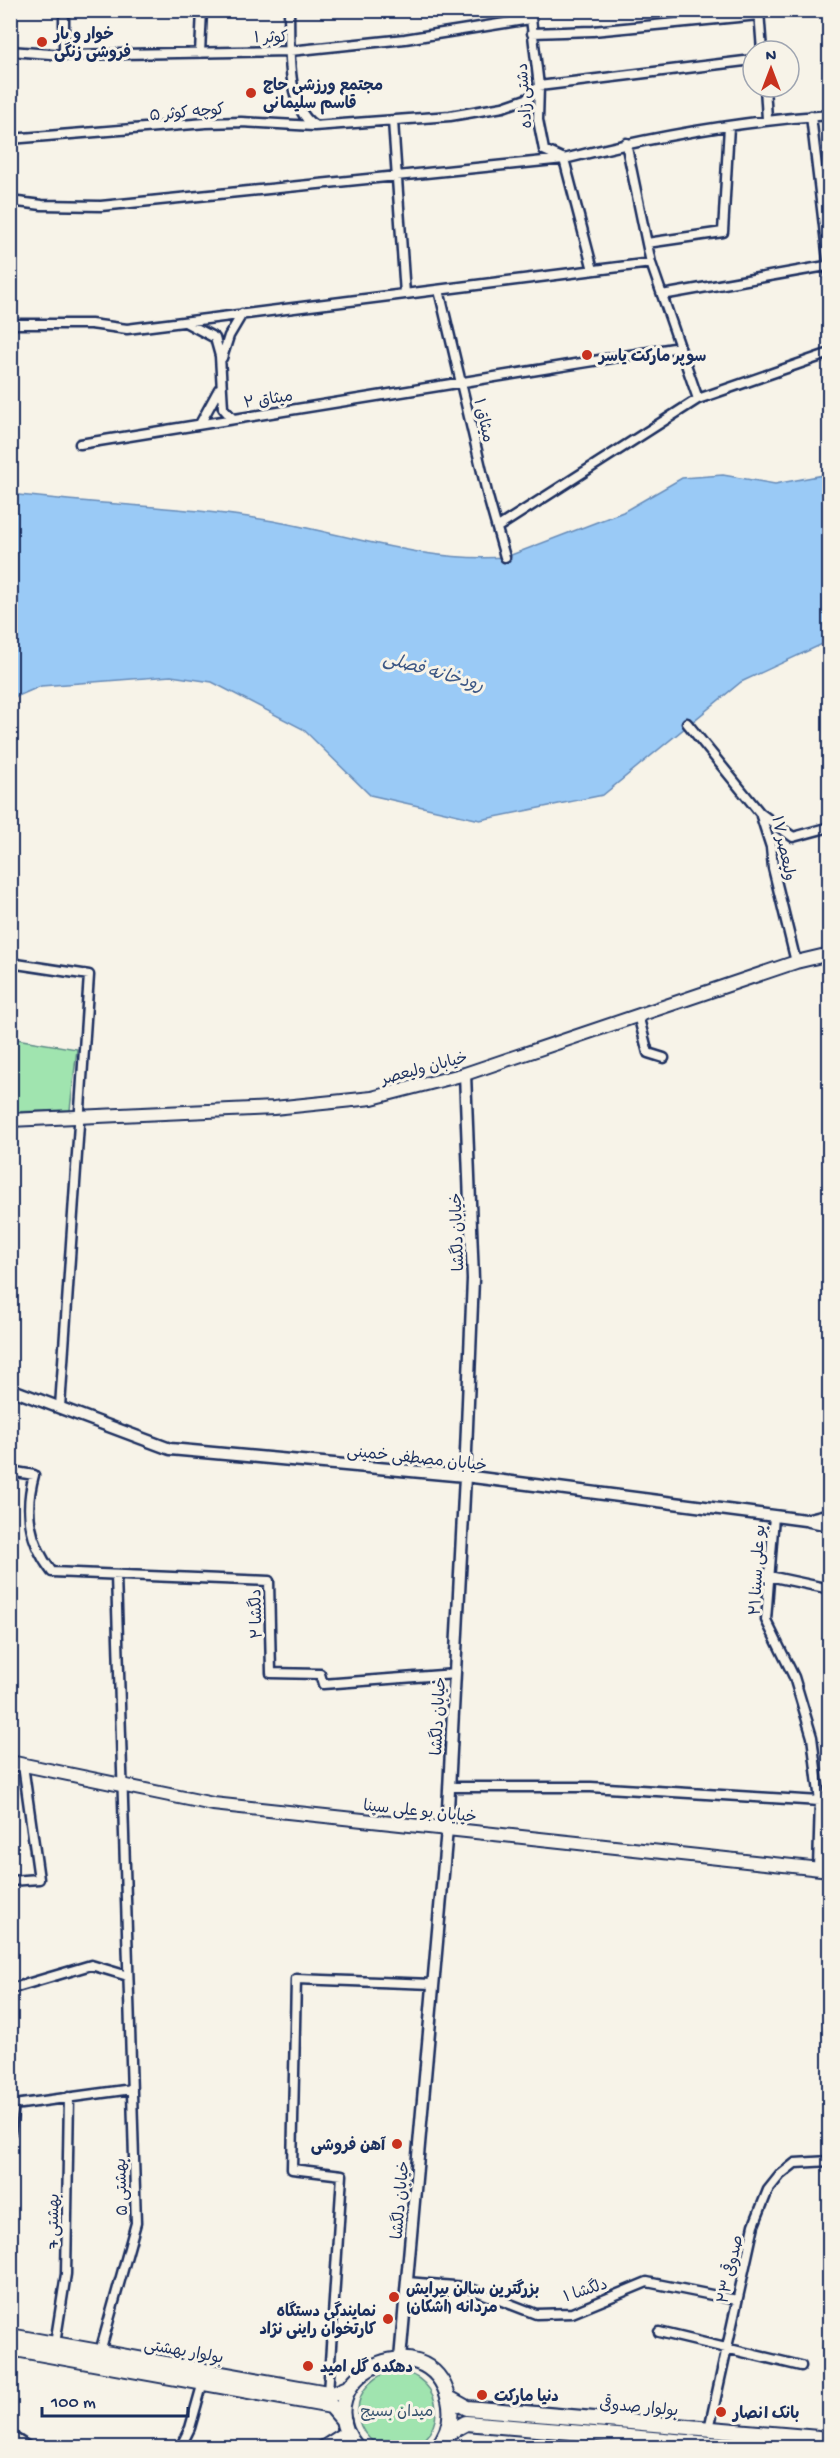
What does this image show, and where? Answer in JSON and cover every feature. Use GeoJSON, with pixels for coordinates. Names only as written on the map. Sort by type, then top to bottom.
{"type":"FeatureCollection","features":[{"type":"Feature","properties":{"kind":"main road","name":"خیابان ولیعصر"},"geometry":{"type":"LineString","coordinates":[[10,1120],[274,1108],[372,1098],[465,1074],[796,962],[830,954]]}},
{"type":"Feature","properties":{"kind":"main road","name":"خیابان بو علی سینا"},"geometry":{"type":"LineString","coordinates":[[17,1763],[213,1804],[824,1869]]}},
{"type":"Feature","properties":{"kind":"main road","name":"بولوار بهشتی"},"geometry":{"type":"LineString","coordinates":[[10,2336],[333,2394],[350,2387]]}},
{"type":"Feature","properties":{"kind":"main road","name":"بولوار بهشتی"},"geometry":{"type":"LineString","coordinates":[[10,2348],[331,2406],[346,2427]]}},
{"type":"Feature","properties":{"kind":"main road"},"geometry":{"type":"LineString","coordinates":[[357,2448],[346,2427],[344,2405],[350,2387],[368,2367],[387,2360],[400,2359],[420,2364],[431,2371],[440,2380],[449,2398],[450,2416],[446,2433],[437,2448]]}},
{"type":"Feature","properties":{"kind":"main road","name":"بولوار صدوقی"},"geometry":{"type":"LineString","coordinates":[[449,2398],[467,2408],[830,2439]]}},
{"type":"Feature","properties":{"kind":"main road","name":"بولوار صدوقی"},"geometry":{"type":"LineString","coordinates":[[446,2433],[466,2423],[680,2444],[758,2448]]}},
{"type":"Feature","properties":{"kind":"main road"},"geometry":{"type":"LineString","coordinates":[[322,2448],[346,2427]]}},
{"type":"Feature","properties":{"kind":"street"},"geometry":{"type":"LineString","coordinates":[[200,53],[202,10]]}},
{"type":"Feature","properties":{"kind":"street"},"geometry":{"type":"LineString","coordinates":[[289,10],[292,81],[300,114],[314,126]]}},
{"type":"Feature","properties":{"kind":"street"},"geometry":{"type":"LineString","coordinates":[[532,33],[593,32],[759,13],[761,39]]}},
{"type":"Feature","properties":{"kind":"street","name":"کوثر ۱"},"geometry":{"type":"LineString","coordinates":[[10,51],[64,55],[290,51],[405,39],[530,15]]}},
{"type":"Feature","properties":{"kind":"street","name":"دشتی زاده"},"geometry":{"type":"LineString","coordinates":[[530,15],[539,86],[538,120],[544,150],[564,159]]}},
{"type":"Feature","properties":{"kind":"street"},"geometry":{"type":"LineString","coordinates":[[64,19],[64,55]]}},
{"type":"Feature","properties":{"kind":"street"},"geometry":{"type":"LineString","coordinates":[[539,86],[741,61]]}},
{"type":"Feature","properties":{"kind":"street","name":"کوچه کوثر ۵"},"geometry":{"type":"LineString","coordinates":[[10,139],[206,123],[314,126],[450,116],[503,107],[529,98],[539,86]]}},
{"type":"Feature","properties":{"kind":"street"},"geometry":{"type":"LineString","coordinates":[[766,99],[767,119]]}},
{"type":"Feature","properties":{"kind":"street"},"geometry":{"type":"LineString","coordinates":[[291,124],[297,121],[300,114]]}},
{"type":"Feature","properties":{"kind":"street"},"geometry":{"type":"LineString","coordinates":[[10,201],[101,206],[564,159],[626,144],[767,119],[830,115]]}},
{"type":"Feature","properties":{"kind":"street"},"geometry":{"type":"LineString","coordinates":[[811,117],[827,239],[826,266],[830,277]]}},
{"type":"Feature","properties":{"kind":"street"},"geometry":{"type":"LineString","coordinates":[[393,121],[405,294]]}},
{"type":"Feature","properties":{"kind":"street"},"geometry":{"type":"LineString","coordinates":[[647,243],[723,232],[729,126]]}},
{"type":"Feature","properties":{"kind":"street"},"geometry":{"type":"LineString","coordinates":[[626,144],[651,263],[698,399]]}},
{"type":"Feature","properties":{"kind":"street"},"geometry":{"type":"LineString","coordinates":[[564,159],[593,270]]}},
{"type":"Feature","properties":{"kind":"street"},"geometry":{"type":"LineString","coordinates":[[10,324],[91,324],[126,329],[651,263]]}},
{"type":"Feature","properties":{"kind":"street"},"geometry":{"type":"LineString","coordinates":[[662,295],[826,266]]}},
{"type":"Feature","properties":{"kind":"street","name":"میثاق ۱"},"geometry":{"type":"LineString","coordinates":[[439,290],[488,497],[506,557]]}},
{"type":"Feature","properties":{"kind":"street"},"geometry":{"type":"LineString","coordinates":[[221,364],[227,342],[242,314]]}},
{"type":"Feature","properties":{"kind":"street"},"geometry":{"type":"LineString","coordinates":[[184,321],[215,338],[221,364],[223,408],[232,419]]}},
{"type":"Feature","properties":{"kind":"street","name":"میثاق ۲"},"geometry":{"type":"LineString","coordinates":[[80,444],[680,347]]}},
{"type":"Feature","properties":{"kind":"street"},"geometry":{"type":"LineString","coordinates":[[498,526],[698,399],[830,353]]}},
{"type":"Feature","properties":{"kind":"street"},"geometry":{"type":"LineString","coordinates":[[200,424],[221,386]]}},
{"type":"Feature","properties":{"kind":"street"},"geometry":{"type":"LineString","coordinates":[[687,723],[760,813]]}},
{"type":"Feature","properties":{"kind":"street","name":"ولیعصر ۱۷"},"geometry":{"type":"LineString","coordinates":[[760,813],[793,837],[830,827]]}},
{"type":"Feature","properties":{"kind":"street","name":"ولیعصر ۱۷"},"geometry":{"type":"LineString","coordinates":[[760,813],[771,847],[773,868],[796,962]]}},
{"type":"Feature","properties":{"kind":"street"},"geometry":{"type":"LineString","coordinates":[[10,963],[89,975],[60,1407]]}},
{"type":"Feature","properties":{"kind":"street"},"geometry":{"type":"LineString","coordinates":[[638,1016],[648,1053],[664,1058]]}},
{"type":"Feature","properties":{"kind":"street","name":"خیابان دلگشا"},"geometry":{"type":"LineString","coordinates":[[400,2359],[447,1829],[455,1674],[473,1279],[465,1074]]}},
{"type":"Feature","properties":{"kind":"street","name":"خیابان مصطفی خمینی"},"geometry":{"type":"LineString","coordinates":[[10,1389],[170,1449],[465,1476],[805,1520],[830,1514]]}},
{"type":"Feature","properties":{"kind":"street","name":"دلگشا ۲"},"geometry":{"type":"LineString","coordinates":[[10,1471],[34,1475],[28,1504],[28,1519],[36,1547],[52,1572],[269,1581],[272,1673],[320,1674],[323,1684],[455,1674]]}},
{"type":"Feature","properties":{"kind":"street","name":"بو علی سینا ۲۱"},"geometry":{"type":"LineString","coordinates":[[774,1516],[766,1620],[781,1648],[804,1707],[812,1737],[820,1801],[824,1869]]}},
{"type":"Feature","properties":{"kind":"street"},"geometry":{"type":"LineString","coordinates":[[805,1520],[830,1525]]}},
{"type":"Feature","properties":{"kind":"street","name":"بهشتی ۵"},"geometry":{"type":"LineString","coordinates":[[100,2352],[136,2223],[116,1575]]}},
{"type":"Feature","properties":{"kind":"street"},"geometry":{"type":"LineString","coordinates":[[769,1576],[830,1589]]}},
{"type":"Feature","properties":{"kind":"street"},"geometry":{"type":"LineString","coordinates":[[10,1881],[39,1879],[17,1763]]}},
{"type":"Feature","properties":{"kind":"street"},"geometry":{"type":"LineString","coordinates":[[449,1787],[591,1787],[820,1801]]}},
{"type":"Feature","properties":{"kind":"street"},"geometry":{"type":"LineString","coordinates":[[10,1989],[91,1965],[128,1976]]}},
{"type":"Feature","properties":{"kind":"street"},"geometry":{"type":"LineString","coordinates":[[328,2393],[342,2175],[292,2169],[296,1978],[433,1984]]}},
{"type":"Feature","properties":{"kind":"street"},"geometry":{"type":"LineString","coordinates":[[10,2133],[14,2105],[132,2089]]}},
{"type":"Feature","properties":{"kind":"street","name":"بهشتی 7"},"geometry":{"type":"LineString","coordinates":[[55,2344],[66,2274],[69,2097]]}},
{"type":"Feature","properties":{"kind":"street","name":"صدوقی ۲۳"},"geometry":{"type":"LineString","coordinates":[[709,2429],[754,2225],[768,2190],[780,2175],[795,2163],[830,2161]]}},
{"type":"Feature","properties":{"kind":"street","name":"دلگشا ۱"},"geometry":{"type":"LineString","coordinates":[[407,2282],[466,2287],[536,2314],[572,2313],[647,2282],[737,2300]]}},
{"type":"Feature","properties":{"kind":"street"},"geometry":{"type":"LineString","coordinates":[[659,2332],[726,2346],[801,2366]]}},
{"type":"Feature","properties":{"kind":"street"},"geometry":{"type":"LineString","coordinates":[[180,2448],[190,2428],[203,2382]]}},
{"type":"Feature","properties":{"kind":"street"},"geometry":{"type":"LineString","coordinates":[[10,2435],[30,2448]]}},
{"type":"Feature","properties":{"kind":"green space"},"geometry":{"type":"Polygon","coordinates":[[[10,1038],[77,1049],[70,1110],[11,1112],[10,1038]]]}},
{"type":"Feature","properties":{"kind":"green space","name":"میدان بسیج"},"geometry":{"type":"Polygon","coordinates":[[[389,2372],[405,2372],[419,2378],[430,2389],[436,2403],[436,2419],[430,2433],[419,2444],[405,2450],[389,2450],[375,2444],[364,2433],[358,2419],[358,2403],[364,2389],[375,2378],[389,2372]]]}},
{"type":"Feature","properties":{"kind":"water","name":"رودخانه فصلی"},"geometry":{"type":"Polygon","coordinates":[[[829,474],[829,641],[741,682],[603,795],[480,820],[370,795],[303,729],[212,682],[171,676],[41,686],[11,699],[11,494],[240,516],[417,552],[476,558],[506,557],[623,512],[682,478],[723,475],[775,484],[829,474]]]}},
{"type":"Feature","properties":{"kind":"place","name":"خوار و بار فروشی زنگی"},"geometry":{"type":"Point","coordinates":[42,42]}},
{"type":"Feature","properties":{"kind":"place","name":"مجتمع ورزشی حاج قاسم سلیمانی"},"geometry":{"type":"Point","coordinates":[251,93]}},
{"type":"Feature","properties":{"kind":"place","name":"سوپر مارکت یاسر"},"geometry":{"type":"Point","coordinates":[587,355]}},
{"type":"Feature","properties":{"kind":"place","name":"آهن فروشی"},"geometry":{"type":"Point","coordinates":[397,2144]}},
{"type":"Feature","properties":{"kind":"place","name":"بزرگترین سالن پیرایش مردانه (اشکان)"},"geometry":{"type":"Point","coordinates":[394,2297]}},
{"type":"Feature","properties":{"kind":"place","name":"نمایندگی دستگاه کارتخوان راینی نژاد"},"geometry":{"type":"Point","coordinates":[388,2319]}},
{"type":"Feature","properties":{"kind":"place","name":"دهکده گل امید"},"geometry":{"type":"Point","coordinates":[308,2366]}},
{"type":"Feature","properties":{"kind":"place","name":"دنیا مارکت"},"geometry":{"type":"Point","coordinates":[482,2395]}},
{"type":"Feature","properties":{"kind":"place","name":"بانک انصار"},"geometry":{"type":"Point","coordinates":[721,2412]}}]}
